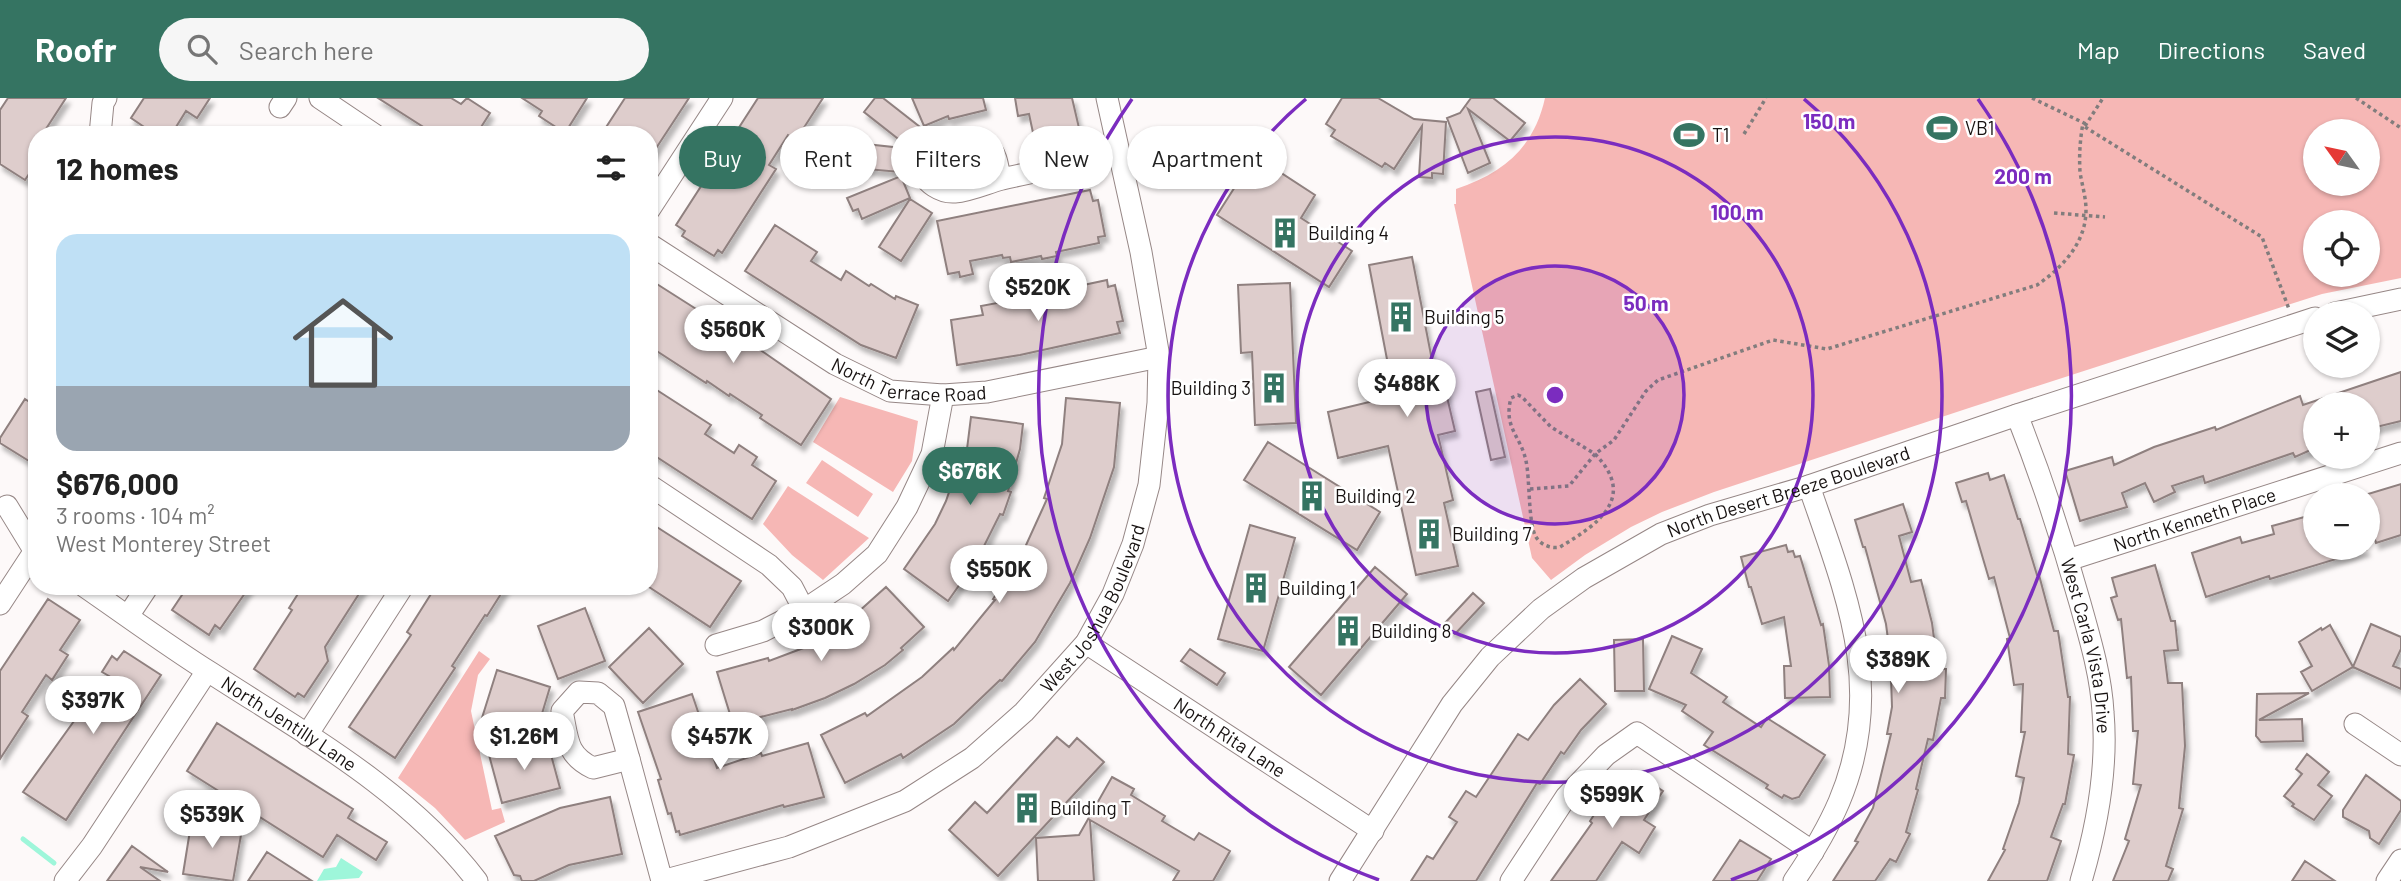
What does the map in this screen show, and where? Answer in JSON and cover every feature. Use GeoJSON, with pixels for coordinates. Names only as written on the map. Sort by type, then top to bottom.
{"type":"FeatureCollection","features":[{"type":"Feature","properties":{"kind":"street"},"geometry":{"type":"LineString","coordinates":[[101,126],[106,98]]}},
{"type":"Feature","properties":{"kind":"street"},"geometry":{"type":"LineString","coordinates":[[320,98],[362,126]]}},
{"type":"Feature","properties":{"kind":"street"},"geometry":{"type":"LineString","coordinates":[[658,196],[722,98]]}},
{"type":"Feature","properties":{"kind":"street","name":"West Joshua Boulevard"},"geometry":{"type":"LineString","coordinates":[[662,881],[789,847],[905,801],[972,758],[1024,712],[1086,643],[1113,594],[1133,544],[1149,485],[1158,403],[1159,357],[1141,252],[1107,98]]}},
{"type":"Feature","properties":{"kind":"street"},"geometry":{"type":"LineString","coordinates":[[1005,178],[1119,155]]}},
{"type":"Feature","properties":{"kind":"street","name":"North Terrace Road"},"geometry":{"type":"LineString","coordinates":[[658,250],[835,364],[890,391],[943,396],[987,392],[1159,357]]}},
{"type":"Feature","properties":{"kind":"street"},"geometry":{"type":"LineString","coordinates":[[2380,303],[2401,299]]}},
{"type":"Feature","properties":{"kind":"street","name":"North Desert Breeze Boulevard"},"geometry":{"type":"LineString","coordinates":[[1340,881],[1452,704],[1490,657],[1541,609],[1584,578],[1661,534],[1710,515],[1810,486],[2303,321]]}},
{"type":"Feature","properties":{"kind":"street"},"geometry":{"type":"LineString","coordinates":[[716,645],[764,631],[804,610],[843,584],[877,554],[907,508],[932,454],[943,396]]}},
{"type":"Feature","properties":{"kind":"street","name":"West Carla Vista Drive"},"geometry":{"type":"LineString","coordinates":[[2017,415],[2068,560],[2095,657],[2104,716],[2098,815],[2081,881]]}},
{"type":"Feature","properties":{"kind":"street","name":"North Kenneth Place"},"geometry":{"type":"LineString","coordinates":[[2068,560],[2401,453]]}},
{"type":"Feature","properties":{"kind":"street"},"geometry":{"type":"LineString","coordinates":[[1794,881],[1828,827],[1849,776],[1859,728],[1862,687],[1860,653],[1854,621],[1810,486]]}},
{"type":"Feature","properties":{"kind":"street"},"geometry":{"type":"LineString","coordinates":[[658,491],[769,565],[792,587],[804,610]]}},
{"type":"Feature","properties":{"kind":"street"},"geometry":{"type":"LineString","coordinates":[[7,506],[28,542]]}},
{"type":"Feature","properties":{"kind":"street"},"geometry":{"type":"LineString","coordinates":[[0,604],[28,564]]}},
{"type":"Feature","properties":{"kind":"street","name":"North Jentilly Lane"},"geometry":{"type":"LineString","coordinates":[[97,595],[401,801],[457,854],[477,881]]}},
{"type":"Feature","properties":{"kind":"street"},"geometry":{"type":"LineString","coordinates":[[128,616],[142,595]]}},
{"type":"Feature","properties":{"kind":"street"},"geometry":{"type":"LineString","coordinates":[[307,735],[397,595]]}},
{"type":"Feature","properties":{"kind":"street","name":"North Rita Lane"},"geometry":{"type":"LineString","coordinates":[[1086,643],[1373,831]]}},
{"type":"Feature","properties":{"kind":"street"},"geometry":{"type":"LineString","coordinates":[[65,881],[92,846],[207,671]]}},
{"type":"Feature","properties":{"kind":"street"},"geometry":{"type":"LineString","coordinates":[[2355,724],[2401,755]]}},
{"type":"Feature","properties":{"kind":"street"},"geometry":{"type":"LineString","coordinates":[[1511,881],[1566,797],[1606,755],[1637,733],[1813,852]]}},
{"type":"Feature","properties":{"kind":"street"},"geometry":{"type":"LineString","coordinates":[[629,759],[662,881]]}},
{"type":"Feature","properties":{"kind":"street"},"geometry":{"type":"LineString","coordinates":[[2388,881],[2401,860]]}},
{"type":"Feature","properties":{"kind":"path"},"geometry":{"type":"LineString","coordinates":[[1744,134],[1766,98]]}},
{"type":"Feature","properties":{"kind":"path"},"geometry":{"type":"LineString","coordinates":[[2033,98],[2084,126],[2262,237],[2294,324]]}},
{"type":"Feature","properties":{"kind":"path"},"geometry":{"type":"LineString","coordinates":[[1530,489],[1569,486],[1595,454],[1614,440],[1646,391],[1658,380],[1773,340],[1827,349],[2037,285],[2052,274],[2072,252],[2083,228],[2085,214],[2079,153],[2084,126],[2103,98]]}},
{"type":"Feature","properties":{"kind":"path"},"geometry":{"type":"LineString","coordinates":[[2356,98],[2401,128]]}},
{"type":"Feature","properties":{"kind":"path"},"geometry":{"type":"LineString","coordinates":[[2054,213],[2105,217]]}},
{"type":"Feature","properties":{"kind":"path"},"geometry":{"type":"LineString","coordinates":[[1518,395],[1527,400],[1550,427],[1595,454],[1612,475],[1615,488],[1613,500],[1601,518],[1560,547],[1550,547],[1536,539],[1525,455],[1511,425],[1511,398],[1518,395]]}},
{"type":"Feature","properties":{"kind":"shaded area"},"geometry":{"type":"Polygon","coordinates":[[[1545,98],[2401,98],[2401,278],[2380,282],[2380,210],[2303,210],[2303,287],[2357,287],[2322,294],[1714,492],[1631,527],[1551,580],[1532,558],[1454,204],[1456,189],[1473,183],[1502,166],[1524,145],[1533,131],[1545,98]]]}},
{"type":"Feature","properties":{"kind":"shaded area"},"geometry":{"type":"Polygon","coordinates":[[[840,397],[918,421],[912,461],[893,492],[813,442],[840,397]]]}},
{"type":"Feature","properties":{"kind":"shaded area"},"geometry":{"type":"Polygon","coordinates":[[[822,460],[873,494],[858,517],[806,483],[822,460]]]}},
{"type":"Feature","properties":{"kind":"shaded area"},"geometry":{"type":"Polygon","coordinates":[[[788,486],[869,538],[823,580],[792,555],[763,524],[788,486]]]}},
{"type":"Feature","properties":{"kind":"shaded area"},"geometry":{"type":"Polygon","coordinates":[[[479,651],[490,659],[478,675],[471,711],[492,810],[501,808],[505,822],[465,840],[435,808],[398,778],[479,651]]]}},
{"type":"Feature","properties":{"kind":"shaded area"},"geometry":{"type":"Polygon","coordinates":[[[341,858],[363,872],[359,878],[317,881],[324,869],[336,867],[341,858]]]}},
{"type":"Feature","properties":{"kind":"building"},"geometry":{"type":"Polygon","coordinates":[[[8,98],[66,98],[48,126],[28,126],[28,176],[25,180],[0,164],[0,110],[8,98]]]}},
{"type":"Feature","properties":{"kind":"building"},"geometry":{"type":"Polygon","coordinates":[[[144,98],[210,98],[197,118],[186,111],[177,126],[143,126],[131,118],[144,98]]]}},
{"type":"Feature","properties":{"kind":"building"},"geometry":{"type":"Polygon","coordinates":[[[378,98],[451,98],[461,104],[467,98],[490,113],[482,126],[422,126],[378,98]]]}},
{"type":"Feature","properties":{"kind":"building"},"geometry":{"type":"Polygon","coordinates":[[[522,98],[587,98],[569,126],[554,126],[539,116],[542,111],[522,98]]]}},
{"type":"Feature","properties":{"kind":"building"},"geometry":{"type":"Polygon","coordinates":[[[625,98],[689,98],[658,145],[658,126],[607,126],[625,98]]]}},
{"type":"Feature","properties":{"kind":"building"},"geometry":{"type":"Polygon","coordinates":[[[758,98],[823,98],[805,126],[780,126],[780,148],[769,165],[776,169],[766,185],[766,126],[740,126],[758,98]]]}},
{"type":"Feature","properties":{"kind":"building"},"geometry":{"type":"Polygon","coordinates":[[[875,98],[883,98],[919,126],[891,126],[891,133],[864,112],[875,98]]]}},
{"type":"Feature","properties":{"kind":"building"},"geometry":{"type":"Polygon","coordinates":[[[912,98],[983,98],[986,110],[949,119],[948,116],[924,126],[912,98]]]}},
{"type":"Feature","properties":{"kind":"building"},"geometry":{"type":"Polygon","coordinates":[[[1015,98],[1072,98],[1079,126],[1032,126],[1029,114],[1018,116],[1015,98]]]}},
{"type":"Feature","properties":{"kind":"building"},"geometry":{"type":"Polygon","coordinates":[[[1342,98],[1378,98],[1414,119],[1446,122],[1443,174],[1432,173],[1432,178],[1419,177],[1422,126],[1394,169],[1385,163],[1382,167],[1331,136],[1335,130],[1326,124],[1342,98]]]}},
{"type":"Feature","properties":{"kind":"building"},"geometry":{"type":"Polygon","coordinates":[[[1471,98],[1493,98],[1525,123],[1510,141],[1468,109],[1490,163],[1468,173],[1447,118],[1460,113],[1471,98]]]}},
{"type":"Feature","properties":{"kind":"building"},"geometry":{"type":"Polygon","coordinates":[[[877,145],[891,147],[891,171],[877,170],[877,145]]]}},
{"type":"Feature","properties":{"kind":"building","name":"Building 4"},"geometry":{"type":"Polygon","coordinates":[[[1287,177],[1315,195],[1301,218],[1352,251],[1329,287],[1217,215],[1234,189],[1287,189],[1287,177]]]}},
{"type":"Feature","properties":{"kind":"building"},"geometry":{"type":"Polygon","coordinates":[[[891,180],[891,189],[906,189],[910,198],[862,219],[858,209],[853,211],[847,198],[869,189],[877,189],[877,186],[891,180]]]}},
{"type":"Feature","properties":{"kind":"building"},"geometry":{"type":"Polygon","coordinates":[[[699,189],[763,189],[722,253],[718,250],[714,256],[682,236],[685,231],[676,225],[699,189]]]}},
{"type":"Feature","properties":{"kind":"building"},"geometry":{"type":"Polygon","coordinates":[[[1090,190],[1093,201],[1098,200],[1105,236],[1098,237],[1099,243],[1056,252],[1057,256],[1042,259],[1041,256],[1011,262],[1010,257],[1003,258],[1002,255],[970,261],[973,274],[960,277],[959,272],[948,274],[937,221],[1090,190]]]}},
{"type":"Feature","properties":{"kind":"building"},"geometry":{"type":"Polygon","coordinates":[[[910,199],[932,213],[901,261],[879,247],[910,199]]]}},
{"type":"Feature","properties":{"kind":"building"},"geometry":{"type":"Polygon","coordinates":[[[775,225],[817,252],[811,261],[841,280],[846,271],[895,299],[896,296],[918,305],[896,358],[861,345],[745,271],[775,225]]]}},
{"type":"Feature","properties":{"kind":"building"},"geometry":{"type":"Polygon","coordinates":[[[1412,257],[1437,386],[1444,384],[1455,431],[1438,435],[1453,500],[1444,503],[1458,566],[1416,575],[1388,446],[1338,458],[1328,412],[1394,396],[1369,265],[1412,257]]]}},
{"type":"Feature","properties":{"kind":"building"},"geometry":{"type":"Polygon","coordinates":[[[1107,280],[1108,287],[1115,285],[1123,321],[1117,322],[1120,333],[1020,355],[957,365],[951,320],[983,315],[981,306],[1008,301],[1008,298],[1059,286],[1060,290],[1107,280]]]}},
{"type":"Feature","properties":{"kind":"building","name":"Building 3"},"geometry":{"type":"Polygon","coordinates":[[[1290,283],[1296,423],[1255,425],[1252,352],[1241,353],[1238,285],[1290,283]]]}},
{"type":"Feature","properties":{"kind":"building"},"geometry":{"type":"Polygon","coordinates":[[[658,285],[831,399],[801,445],[730,394],[729,396],[707,381],[706,383],[658,352],[658,285]]]}},
{"type":"Feature","properties":{"kind":"building"},"geometry":{"type":"Polygon","coordinates":[[[2401,372],[2401,421],[2380,426],[2380,392],[2342,392],[2401,372]]]}},
{"type":"Feature","properties":{"kind":"building"},"geometry":{"type":"Polygon","coordinates":[[[1490,389],[1505,457],[1491,460],[1476,392],[1490,389]]]}},
{"type":"Feature","properties":{"kind":"building"},"geometry":{"type":"Polygon","coordinates":[[[658,391],[711,425],[705,434],[734,453],[739,445],[757,457],[752,465],[776,481],[752,519],[658,458],[658,391]]]}},
{"type":"Feature","properties":{"kind":"building"},"geometry":{"type":"Polygon","coordinates":[[[2300,396],[2303,405],[2303,453],[2295,457],[2293,453],[2205,483],[2203,476],[2172,486],[2175,492],[2154,502],[2145,483],[2122,493],[2127,507],[2080,521],[2065,471],[2112,457],[2114,465],[2154,447],[2215,427],[2216,430],[2300,396]]]}},
{"type":"Feature","properties":{"kind":"building"},"geometry":{"type":"Polygon","coordinates":[[[1066,398],[1120,403],[1114,467],[1090,538],[1070,583],[1035,642],[1002,681],[954,724],[903,758],[901,754],[845,783],[821,735],[865,713],[867,716],[922,677],[953,648],[954,650],[995,600],[993,599],[1022,554],[1047,499],[1044,498],[1062,444],[1066,398]]]}},
{"type":"Feature","properties":{"kind":"building"},"geometry":{"type":"Polygon","coordinates":[[[25,399],[28,401],[28,460],[0,443],[0,438],[25,399]]]}},
{"type":"Feature","properties":{"kind":"building"},"geometry":{"type":"Polygon","coordinates":[[[971,417],[1023,424],[1020,449],[1008,491],[1011,492],[1003,515],[1000,514],[980,554],[984,556],[948,601],[904,569],[935,524],[946,501],[964,448],[967,449],[971,417]]]}},
{"type":"Feature","properties":{"kind":"building","name":"Building 2"},"geometry":{"type":"Polygon","coordinates":[[[1268,442],[1380,512],[1357,550],[1244,480],[1268,442]]]}},
{"type":"Feature","properties":{"kind":"building"},"geometry":{"type":"Polygon","coordinates":[[[1988,473],[1990,480],[2004,475],[2039,575],[2054,631],[2058,631],[2070,697],[2068,754],[2074,755],[2065,804],[2051,837],[2061,841],[2047,881],[1988,881],[2005,850],[2003,849],[2019,803],[2024,778],[2016,776],[2025,732],[2021,732],[2023,684],[2014,685],[2007,639],[2010,638],[1994,577],[1989,579],[1966,501],[1962,502],[1956,483],[1988,473]]]}},
{"type":"Feature","properties":{"kind":"building"},"geometry":{"type":"Polygon","coordinates":[[[2401,484],[2401,535],[2380,542],[2380,490],[2401,484]]]}},
{"type":"Feature","properties":{"kind":"building"},"geometry":{"type":"Polygon","coordinates":[[[1903,504],[1912,532],[1899,536],[1911,582],[1921,580],[1932,623],[1938,669],[1946,669],[1945,698],[1941,698],[1933,740],[1928,739],[1906,832],[1910,834],[1896,862],[1890,859],[1875,881],[1833,881],[1858,842],[1855,841],[1873,808],[1891,734],[1887,734],[1893,678],[1886,624],[1855,520],[1903,504]]]}},
{"type":"Feature","properties":{"kind":"building"},"geometry":{"type":"Polygon","coordinates":[[[2303,517],[2303,560],[2333,560],[2270,579],[2269,576],[2206,597],[2192,553],[2240,537],[2242,543],[2274,534],[2272,526],[2303,517]]]}},
{"type":"Feature","properties":{"kind":"building","name":"Building 1"},"geometry":{"type":"Polygon","coordinates":[[[1250,525],[1295,538],[1263,651],[1218,639],[1250,525]]]}},
{"type":"Feature","properties":{"kind":"building"},"geometry":{"type":"Polygon","coordinates":[[[658,528],[741,581],[710,627],[658,593],[658,528]]]}},
{"type":"Feature","properties":{"kind":"building"},"geometry":{"type":"Polygon","coordinates":[[[1786,545],[1788,552],[1793,551],[1795,557],[1800,556],[1821,625],[1823,624],[1830,697],[1785,698],[1784,666],[1791,666],[1784,617],[1762,624],[1749,587],[1741,557],[1786,545]]]}},
{"type":"Feature","properties":{"kind":"building"},"geometry":{"type":"Polygon","coordinates":[[[2155,565],[2171,621],[2175,621],[2178,650],[2164,651],[2168,683],[2182,683],[2185,746],[2179,808],[2183,809],[2166,866],[2173,869],[2168,881],[2113,881],[2129,841],[2125,839],[2141,785],[2133,784],[2138,731],[2133,731],[2131,677],[2127,678],[2121,619],[2118,620],[2111,598],[2117,596],[2112,578],[2155,565]]]}},
{"type":"Feature","properties":{"kind":"building","name":"Building 8"},"geometry":{"type":"Polygon","coordinates":[[[1375,567],[1407,594],[1321,695],[1289,667],[1375,567]]]}},
{"type":"Feature","properties":{"kind":"building"},"geometry":{"type":"Polygon","coordinates":[[[886,587],[924,627],[901,648],[903,650],[885,665],[825,698],[792,710],[733,724],[717,672],[768,658],[769,661],[806,647],[847,622],[886,587]]]}},
{"type":"Feature","properties":{"kind":"building"},"geometry":{"type":"Polygon","coordinates":[[[1473,593],[1484,603],[1455,634],[1444,624],[1473,593]]]}},
{"type":"Feature","properties":{"kind":"building"},"geometry":{"type":"Polygon","coordinates":[[[182,595],[244,595],[220,629],[215,625],[209,635],[172,610],[182,595]]]}},
{"type":"Feature","properties":{"kind":"building"},"geometry":{"type":"Polygon","coordinates":[[[297,595],[358,595],[325,647],[328,661],[304,697],[298,693],[295,697],[254,669],[292,610],[289,608],[297,595]]]}},
{"type":"Feature","properties":{"kind":"building"},"geometry":{"type":"Polygon","coordinates":[[[430,595],[500,595],[395,758],[349,727],[411,635],[407,632],[430,595]]]}},
{"type":"Feature","properties":{"kind":"building"},"geometry":{"type":"Polygon","coordinates":[[[48,599],[80,620],[60,650],[68,655],[52,680],[46,675],[22,712],[28,716],[0,759],[0,671],[48,599]]]}},
{"type":"Feature","properties":{"kind":"building"},"geometry":{"type":"Polygon","coordinates":[[[585,608],[605,661],[558,679],[538,626],[585,608]]]}},
{"type":"Feature","properties":{"kind":"building"},"geometry":{"type":"Polygon","coordinates":[[[2371,624],[2401,637],[2401,649],[2393,666],[2401,669],[2401,689],[2353,667],[2371,624]]]}},
{"type":"Feature","properties":{"kind":"building"},"geometry":{"type":"Polygon","coordinates":[[[2330,625],[2353,667],[2312,691],[2301,672],[2312,666],[2299,642],[2330,625]]]}},
{"type":"Feature","properties":{"kind":"building"},"geometry":{"type":"Polygon","coordinates":[[[649,628],[683,664],[643,703],[609,667],[649,628]]]}},
{"type":"Feature","properties":{"kind":"building"},"geometry":{"type":"Polygon","coordinates":[[[1672,636],[1702,649],[1691,673],[1727,697],[1723,702],[1761,727],[1767,718],[1825,755],[1799,797],[1792,799],[1784,795],[1782,798],[1766,788],[1768,785],[1704,745],[1713,732],[1682,711],[1686,705],[1649,689],[1672,636]]]}},
{"type":"Feature","properties":{"kind":"building"},"geometry":{"type":"Polygon","coordinates":[[[1643,639],[1644,691],[1615,691],[1614,640],[1643,639]]]}},
{"type":"Feature","properties":{"kind":"building"},"geometry":{"type":"Polygon","coordinates":[[[1190,649],[1225,673],[1217,685],[1181,661],[1190,649]]]}},
{"type":"Feature","properties":{"kind":"building"},"geometry":{"type":"Polygon","coordinates":[[[124,651],[161,675],[66,820],[23,792],[82,710],[86,712],[109,676],[102,672],[112,656],[117,660],[124,651]]]}},
{"type":"Feature","properties":{"kind":"building"},"geometry":{"type":"Polygon","coordinates":[[[497,670],[550,687],[535,737],[481,721],[497,670]]]}},
{"type":"Feature","properties":{"kind":"building"},"geometry":{"type":"Polygon","coordinates":[[[1580,679],[1606,704],[1581,730],[1564,754],[1561,752],[1540,784],[1537,783],[1476,881],[1411,881],[1427,856],[1433,859],[1457,822],[1449,817],[1466,791],[1476,797],[1518,734],[1528,740],[1554,705],[1580,679]]]}},
{"type":"Feature","properties":{"kind":"building"},"geometry":{"type":"Polygon","coordinates":[[[2309,693],[2259,720],[2302,719],[2303,741],[2261,742],[2256,736],[2257,694],[2309,693]]]}},
{"type":"Feature","properties":{"kind":"building"},"geometry":{"type":"Polygon","coordinates":[[[692,694],[717,768],[761,753],[762,756],[808,743],[824,797],[784,807],[783,805],[680,835],[679,831],[676,832],[671,813],[668,814],[658,780],[661,779],[638,712],[692,694]]]}},
{"type":"Feature","properties":{"kind":"building"},"geometry":{"type":"Polygon","coordinates":[[[217,723],[353,809],[348,818],[387,842],[376,860],[337,835],[323,857],[187,771],[217,723]]]}},
{"type":"Feature","properties":{"kind":"building","name":"Building T"},"geometry":{"type":"Polygon","coordinates":[[[1057,737],[1069,747],[1077,738],[1104,762],[998,876],[949,830],[975,802],[987,813],[1057,737]]]}},
{"type":"Feature","properties":{"kind":"building"},"geometry":{"type":"Polygon","coordinates":[[[547,740],[560,788],[502,803],[489,755],[547,740]]]}},
{"type":"Feature","properties":{"kind":"building"},"geometry":{"type":"Polygon","coordinates":[[[2307,754],[2329,772],[2318,785],[2332,796],[2314,820],[2292,806],[2294,804],[2284,796],[2302,774],[2296,769],[2307,754]]]}},
{"type":"Feature","properties":{"kind":"building"},"geometry":{"type":"Polygon","coordinates":[[[1632,771],[1663,791],[1644,820],[1655,827],[1639,853],[1622,842],[1596,881],[1551,881],[1592,823],[1590,821],[1607,795],[1613,799],[1632,771]]]}},
{"type":"Feature","properties":{"kind":"building"},"geometry":{"type":"Polygon","coordinates":[[[2366,775],[2401,801],[2401,810],[2379,844],[2370,838],[2369,831],[2343,817],[2343,810],[2366,775]]]}},
{"type":"Feature","properties":{"kind":"building"},"geometry":{"type":"Polygon","coordinates":[[[1112,777],[1134,789],[1131,795],[1165,816],[1162,821],[1194,840],[1199,833],[1230,851],[1213,881],[1173,881],[1179,871],[1090,820],[1094,881],[1038,881],[1036,838],[1079,835],[1112,777]]]}},
{"type":"Feature","properties":{"kind":"building"},"geometry":{"type":"Polygon","coordinates":[[[610,797],[622,854],[569,865],[534,881],[522,881],[520,876],[514,875],[495,836],[560,808],[610,797]]]}},
{"type":"Feature","properties":{"kind":"building"},"geometry":{"type":"Polygon","coordinates":[[[192,818],[223,823],[241,835],[233,881],[183,874],[192,818]]]}},
{"type":"Feature","properties":{"kind":"building"},"geometry":{"type":"Polygon","coordinates":[[[1740,840],[1771,859],[1757,881],[1713,881],[1740,840]]]}},
{"type":"Feature","properties":{"kind":"building"},"geometry":{"type":"Polygon","coordinates":[[[132,846],[168,872],[140,867],[160,881],[107,881],[132,846]]]}},
{"type":"Feature","properties":{"kind":"building"},"geometry":{"type":"Polygon","coordinates":[[[267,852],[312,881],[248,881],[267,852]]]}},
{"type":"Feature","properties":{"kind":"building"},"geometry":{"type":"Polygon","coordinates":[[[2305,861],[2335,881],[2292,881],[2305,861]]]}},
{"type":"Feature","properties":{"kind":"waterway"},"geometry":{"type":"LineString","coordinates":[[23,839],[54,863]]}},
{"type":"Feature","properties":{"kind":"place","name":"VB1"},"geometry":{"type":"Point","coordinates":[1942,128]}},
{"type":"Feature","properties":{"kind":"place","name":"T1"},"geometry":{"type":"Point","coordinates":[1689,135]}},
{"type":"Feature","properties":{"kind":"place","name":"Building 4"},"geometry":{"type":"Point","coordinates":[1285,233]}},
{"type":"Feature","properties":{"kind":"place","name":"Building 5"},"geometry":{"type":"Point","coordinates":[1401,317]}},
{"type":"Feature","properties":{"kind":"place","name":"Building 3"},"geometry":{"type":"Point","coordinates":[1274,388]}},
{"type":"Feature","properties":{"kind":"place","name":"Building 2"},"geometry":{"type":"Point","coordinates":[1312,496]}},
{"type":"Feature","properties":{"kind":"place","name":"Building 7"},"geometry":{"type":"Point","coordinates":[1429,534]}},
{"type":"Feature","properties":{"kind":"place","name":"Building 1"},"geometry":{"type":"Point","coordinates":[1256,588]}},
{"type":"Feature","properties":{"kind":"place","name":"Building 8"},"geometry":{"type":"Point","coordinates":[1348,631]}},
{"type":"Feature","properties":{"kind":"place","name":"Building T"},"geometry":{"type":"Point","coordinates":[1027,808]}}]}
